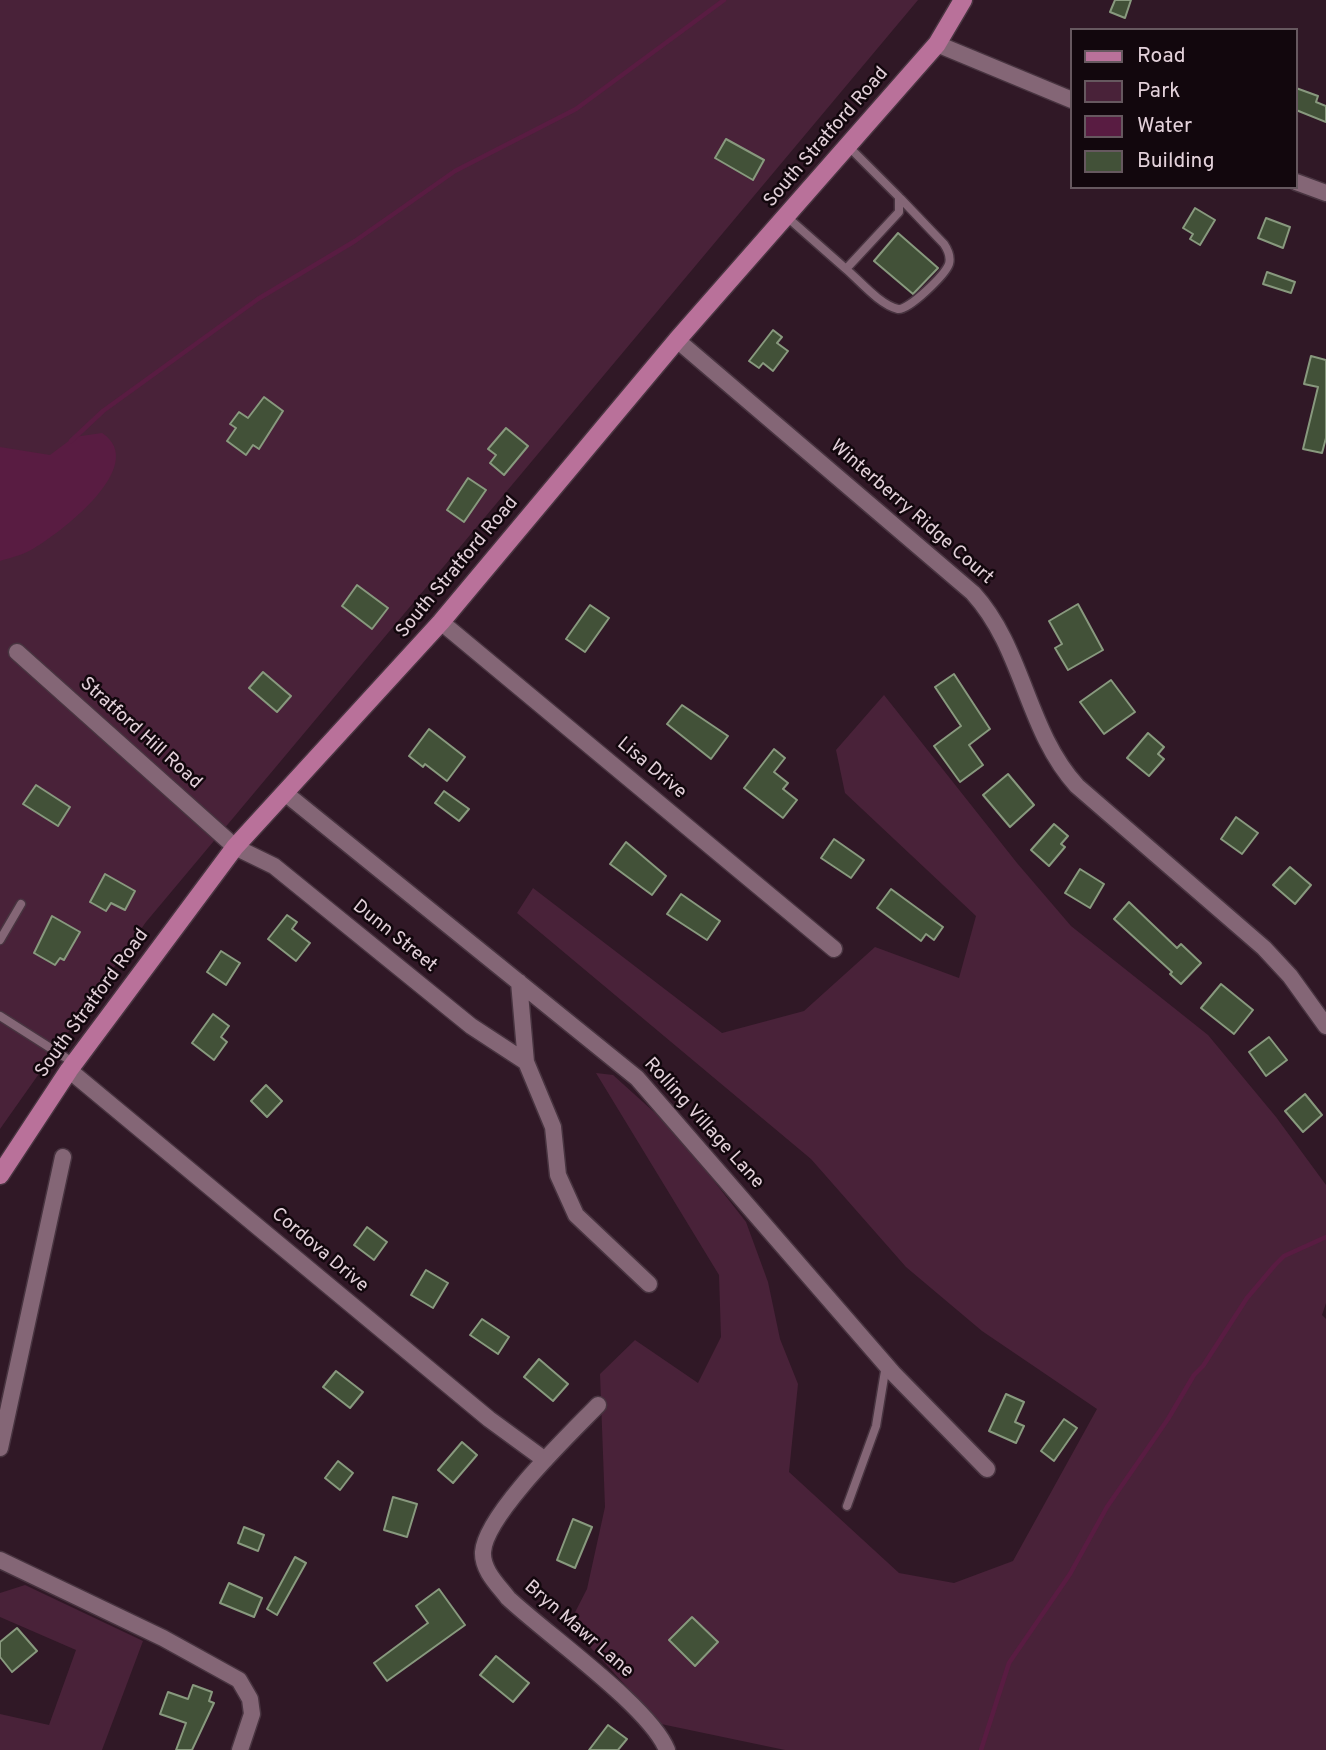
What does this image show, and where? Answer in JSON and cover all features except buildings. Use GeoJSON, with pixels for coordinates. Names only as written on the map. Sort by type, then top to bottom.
{"type":"FeatureCollection","features":[{"type":"Feature","properties":{"kind":"main road","name":"South Stratford Road"},"geometry":{"type":"LineString","coordinates":[[0,1175],[72,1067],[235,847],[441,622],[677,340],[937,44],[963,0]]}},
{"type":"Feature","properties":{"kind":"street"},"geometry":{"type":"LineString","coordinates":[[937,44],[1070,99]]}},
{"type":"Feature","properties":{"kind":"street"},"geometry":{"type":"LineString","coordinates":[[1298,183],[1326,193]]}},
{"type":"Feature","properties":{"kind":"street","name":"Winterberry Ridge Court"},"geometry":{"type":"LineString","coordinates":[[677,340],[973,593],[1006,640],[1038,727],[1062,770],[1264,948],[1290,976],[1326,1026]]}},
{"type":"Feature","properties":{"kind":"street","name":"Lisa Drive"},"geometry":{"type":"LineString","coordinates":[[441,622],[834,949]]}},
{"type":"Feature","properties":{"kind":"street","name":"Stratford Hill Road"},"geometry":{"type":"LineString","coordinates":[[16,652],[235,847]]}},
{"type":"Feature","properties":{"kind":"street","name":"Rolling Village Lane"},"geometry":{"type":"LineString","coordinates":[[285,793],[637,1078],[886,1365],[987,1469]]}},
{"type":"Feature","properties":{"kind":"street","name":"Dunn Street"},"geometry":{"type":"LineString","coordinates":[[235,847],[274,866],[471,1026],[526,1062]]}},
{"type":"Feature","properties":{"kind":"street"},"geometry":{"type":"LineString","coordinates":[[519,982],[526,1062],[553,1127],[558,1175],[576,1216],[649,1284]]}},
{"type":"Feature","properties":{"kind":"street","name":"Cordova Drive"},"geometry":{"type":"LineString","coordinates":[[72,1067],[489,1419],[545,1460]]}},
{"type":"Feature","properties":{"kind":"street"},"geometry":{"type":"LineString","coordinates":[[0,1448],[63,1157]]}},
{"type":"Feature","properties":{"kind":"street","name":"Bryn Mawr Lane"},"geometry":{"type":"LineString","coordinates":[[597,1405],[514,1497],[491,1531],[483,1549],[486,1568],[508,1598],[534,1623],[650,1724],[667,1750]]}},
{"type":"Feature","properties":{"kind":"street"},"geometry":{"type":"LineString","coordinates":[[0,1560],[163,1638],[239,1679],[250,1699],[252,1714],[240,1750]]}},
{"type":"Feature","properties":{"kind":"lane"},"geometry":{"type":"LineString","coordinates":[[786,216],[846,270],[890,306],[900,310],[911,307],[949,265],[949,252],[944,244],[848,146]]}},
{"type":"Feature","properties":{"kind":"lane"},"geometry":{"type":"LineString","coordinates":[[846,270],[899,212],[899,197]]}},
{"type":"Feature","properties":{"kind":"lane"},"geometry":{"type":"LineString","coordinates":[[0,940],[21,904]]}},
{"type":"Feature","properties":{"kind":"lane"},"geometry":{"type":"LineString","coordinates":[[0,1016],[72,1067]]}},
{"type":"Feature","properties":{"kind":"lane"},"geometry":{"type":"LineString","coordinates":[[847,1506],[876,1426],[886,1365]]}},
{"type":"Feature","properties":{"kind":"green space"},"geometry":{"type":"Polygon","coordinates":[[[0,0],[918,0],[146,922],[0,1129],[0,0]]]}},
{"type":"Feature","properties":{"kind":"green space"},"geometry":{"type":"Polygon","coordinates":[[[884,695],[1017,863],[1071,926],[1208,1035],[1276,1117],[1326,1185],[1326,1303],[1322,1315],[1326,1319],[1326,1750],[785,1750],[661,1724],[569,1624],[587,1589],[605,1507],[600,1374],[635,1340],[698,1383],[721,1337],[719,1275],[596,1073],[613,1075],[674,1130],[746,1222],[768,1282],[780,1339],[798,1384],[789,1472],[899,1573],[954,1583],[1013,1561],[1097,1409],[982,1331],[906,1267],[811,1159],[517,913],[533,888],[722,1033],[804,1011],[875,947],[959,978],[976,916],[845,793],[836,750],[884,695]]]}},
{"type":"Feature","properties":{"kind":"green space"},"geometry":{"type":"Polygon","coordinates":[[[25,1585],[143,1641],[102,1750],[0,1750],[0,1714],[49,1725],[76,1650],[0,1617],[0,1593],[25,1585]]]}},
{"type":"Feature","properties":{"kind":"water"},"geometry":{"type":"Polygon","coordinates":[[[102,433],[114,447],[115,463],[108,480],[95,498],[44,542],[31,550],[0,561],[0,447],[50,455],[74,437],[102,433]]]}},
{"type":"Feature","properties":{"kind":"waterway"},"geometry":{"type":"LineString","coordinates":[[71,441],[103,411],[258,299],[355,241],[455,171],[576,109],[724,0]]}},
{"type":"Feature","properties":{"kind":"waterway"},"geometry":{"type":"LineString","coordinates":[[981,1750],[1009,1663],[1070,1574],[1107,1507],[1168,1419],[1194,1375],[1203,1366],[1247,1298],[1275,1265],[1284,1256],[1326,1237]]}}]}
